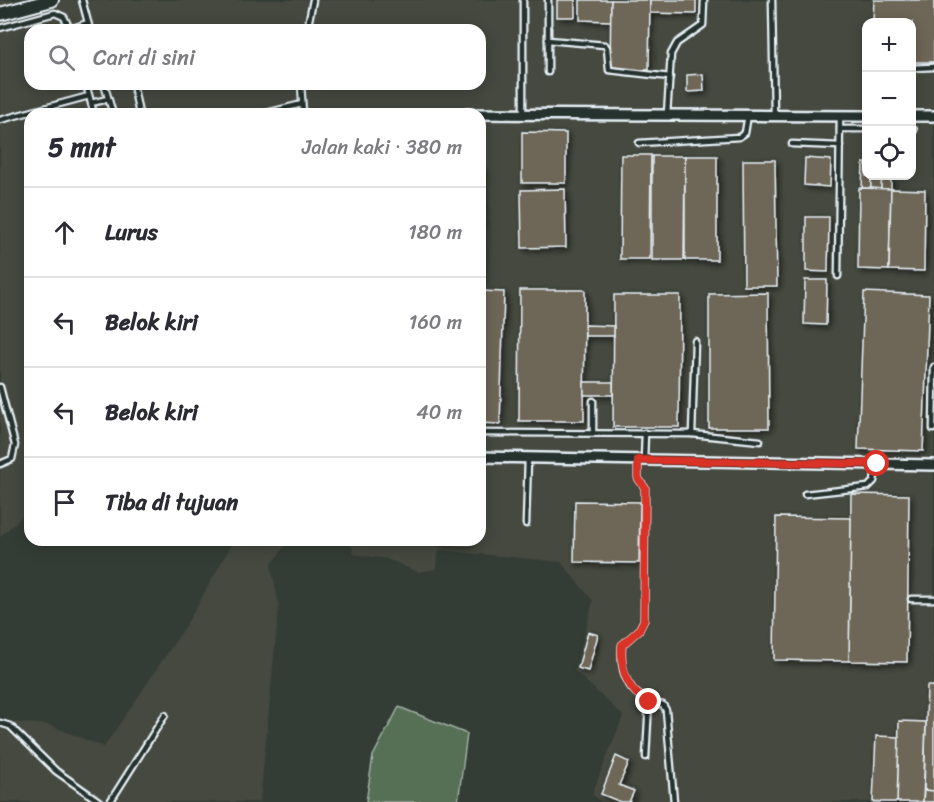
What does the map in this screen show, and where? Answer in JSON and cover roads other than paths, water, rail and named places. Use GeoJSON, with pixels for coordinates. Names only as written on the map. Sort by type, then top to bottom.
{"type":"FeatureCollection","features":[{"type":"Feature","properties":{"kind":"street"},"geometry":{"type":"LineString","coordinates":[[0,14],[52,0]]}},
{"type":"Feature","properties":{"kind":"street"},"geometry":{"type":"LineString","coordinates":[[486,114],[862,116]]}},
{"type":"Feature","properties":{"kind":"street"},"geometry":{"type":"LineString","coordinates":[[916,116],[934,116]]}},
{"type":"Feature","properties":{"kind":"street"},"geometry":{"type":"LineString","coordinates":[[486,457],[934,465]]}},
{"type":"Feature","properties":{"kind":"lane"},"geometry":{"type":"LineString","coordinates":[[82,0],[88,23],[85,24]]}},
{"type":"Feature","properties":{"kind":"lane"},"geometry":{"type":"LineString","coordinates":[[308,24],[313,0]]}},
{"type":"Feature","properties":{"kind":"lane"},"geometry":{"type":"LineString","coordinates":[[523,0],[523,113]]}},
{"type":"Feature","properties":{"kind":"lane"},"geometry":{"type":"LineString","coordinates":[[548,0],[548,72]]}},
{"type":"Feature","properties":{"kind":"lane"},"geometry":{"type":"LineString","coordinates":[[667,114],[671,54],[677,43],[703,25],[704,0]]}},
{"type":"Feature","properties":{"kind":"lane"},"geometry":{"type":"LineString","coordinates":[[772,0],[774,115]]}},
{"type":"Feature","properties":{"kind":"lane"},"geometry":{"type":"LineString","coordinates":[[0,28],[55,13],[64,17],[68,24]]}},
{"type":"Feature","properties":{"kind":"lane"},"geometry":{"type":"LineString","coordinates":[[548,40],[604,45],[607,48],[609,70],[670,76]]}},
{"type":"Feature","properties":{"kind":"lane"},"geometry":{"type":"LineString","coordinates":[[916,68],[934,67]]}},
{"type":"Feature","properties":{"kind":"lane"},"geometry":{"type":"LineString","coordinates":[[88,90],[92,108]]}},
{"type":"Feature","properties":{"kind":"lane"},"geometry":{"type":"LineString","coordinates":[[106,90],[111,108]]}},
{"type":"Feature","properties":{"kind":"lane"},"geometry":{"type":"LineString","coordinates":[[133,90],[138,108]]}},
{"type":"Feature","properties":{"kind":"lane"},"geometry":{"type":"LineString","coordinates":[[302,90],[302,108]]}},
{"type":"Feature","properties":{"kind":"lane"},"geometry":{"type":"LineString","coordinates":[[44,108],[89,96]]}},
{"type":"Feature","properties":{"kind":"lane"},"geometry":{"type":"LineString","coordinates":[[91,103],[108,99]]}},
{"type":"Feature","properties":{"kind":"lane"},"geometry":{"type":"LineString","coordinates":[[286,108],[302,104]]}},
{"type":"Feature","properties":{"kind":"lane"},"geometry":{"type":"LineString","coordinates":[[0,120],[24,114]]}},
{"type":"Feature","properties":{"kind":"lane"},"geometry":{"type":"LineString","coordinates":[[639,143],[739,137],[745,133],[748,115]]}},
{"type":"Feature","properties":{"kind":"lane"},"geometry":{"type":"LineString","coordinates":[[838,276],[840,115]]}},
{"type":"Feature","properties":{"kind":"lane"},"geometry":{"type":"LineString","coordinates":[[840,129],[862,129]]}},
{"type":"Feature","properties":{"kind":"lane"},"geometry":{"type":"LineString","coordinates":[[792,144],[840,146]]}},
{"type":"Feature","properties":{"kind":"lane"},"geometry":{"type":"LineString","coordinates":[[692,434],[695,341]]}},
{"type":"Feature","properties":{"kind":"lane"},"geometry":{"type":"LineString","coordinates":[[933,429],[934,367]]}},
{"type":"Feature","properties":{"kind":"lane"},"geometry":{"type":"LineString","coordinates":[[0,387],[15,445],[12,459],[0,464]]}},
{"type":"Feature","properties":{"kind":"lane"},"geometry":{"type":"LineString","coordinates":[[593,402],[593,433]]}},
{"type":"Feature","properties":{"kind":"lane"},"geometry":{"type":"LineString","coordinates":[[486,433],[692,434],[760,441]]}},
{"type":"Feature","properties":{"kind":"lane"},"geometry":{"type":"LineString","coordinates":[[645,433],[638,478],[645,488],[644,620],[639,630],[622,645],[621,655],[626,678],[633,690],[649,702],[663,705],[666,710],[674,802]]}},
{"type":"Feature","properties":{"kind":"lane"},"geometry":{"type":"LineString","coordinates":[[526,524],[528,458]]}},
{"type":"Feature","properties":{"kind":"lane"},"geometry":{"type":"LineString","coordinates":[[805,494],[868,487],[874,481],[877,464]]}},
{"type":"Feature","properties":{"kind":"lane"},"geometry":{"type":"LineString","coordinates":[[911,599],[934,599]]}},
{"type":"Feature","properties":{"kind":"lane"},"geometry":{"type":"LineString","coordinates":[[646,757],[649,702]]}},
{"type":"Feature","properties":{"kind":"lane"},"geometry":{"type":"LineString","coordinates":[[110,802],[165,715]]}},
{"type":"Feature","properties":{"kind":"lane"},"geometry":{"type":"LineString","coordinates":[[0,723],[10,726],[56,771],[100,802]]}}]}
